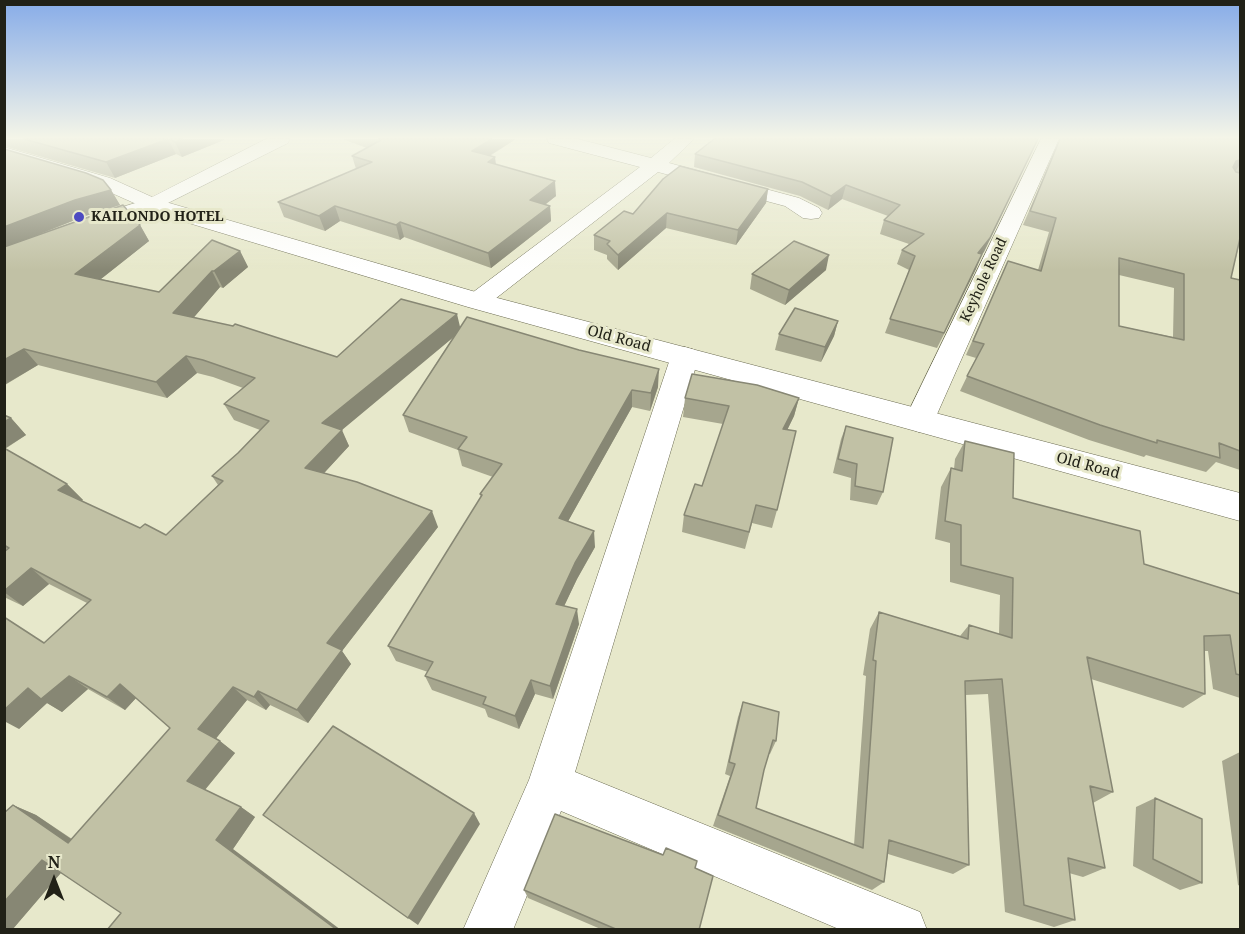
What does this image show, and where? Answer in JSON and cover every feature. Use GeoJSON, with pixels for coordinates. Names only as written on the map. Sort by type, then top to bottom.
{"type":"FeatureCollection","features":[{"type":"Feature","properties":{"kind":"street"},"geometry":{"type":"LineString","coordinates":[[104,183],[152,205]]}},
{"type":"Feature","properties":{"kind":"street"},"geometry":{"type":"LineString","coordinates":[[4,260],[94,223],[152,205],[195,183]]}},
{"type":"Feature","properties":{"kind":"street"},"geometry":{"type":"LineString","coordinates":[[477,301],[631,183]]}},
{"type":"Feature","properties":{"kind":"street"},"geometry":{"type":"LineString","coordinates":[[717,183],[792,202],[811,213]]}},
{"type":"Feature","properties":{"kind":"street","name":"Keyhole Road"},"geometry":{"type":"LineString","coordinates":[[919,421],[1030,183]]}},
{"type":"Feature","properties":{"kind":"street","name":"Old Road"},"geometry":{"type":"LineString","coordinates":[[152,205],[477,301],[1240,507]]}},
{"type":"Feature","properties":{"kind":"street"},"geometry":{"type":"LineString","coordinates":[[488,930],[550,784],[685,356]]}},
{"type":"Feature","properties":{"kind":"street"},"geometry":{"type":"LineString","coordinates":[[550,784],[902,930]]}},
{"type":"Feature","properties":{"kind":"building"},"geometry":{"type":"Polygon","coordinates":[[[4,183],[105,183],[111,190],[75,200],[4,227],[4,183]]]}},
{"type":"Feature","properties":{"kind":"building"},"geometry":{"type":"Polygon","coordinates":[[[324,183],[553,183],[530,200],[550,206],[488,253],[400,222],[396,225],[335,206],[319,216],[278,202],[324,183]]]}},
{"type":"Feature","properties":{"kind":"building"},"geometry":{"type":"Polygon","coordinates":[[[660,183],[743,183],[768,189],[738,230],[667,213],[618,255],[607,244],[610,241],[594,235],[624,211],[633,214],[660,183]]]}},
{"type":"Feature","properties":{"kind":"building"},"geometry":{"type":"Polygon","coordinates":[[[803,183],[1017,183],[990,238],[978,253],[982,254],[944,333],[890,319],[915,256],[902,250],[924,234],[884,220],[900,205],[846,185],[831,196],[803,183]]]}},
{"type":"Feature","properties":{"kind":"building"},"geometry":{"type":"Polygon","coordinates":[[[1042,183],[1240,183],[1240,238],[1231,278],[1240,280],[1240,451],[1219,443],[1220,458],[1157,440],[1157,443],[1100,425],[967,376],[984,344],[973,341],[1008,261],[1041,271],[1056,218],[1030,211],[1042,183]],[[1119,258],[1119,326],[1184,340],[1184,274],[1119,258]]]}},
{"type":"Feature","properties":{"kind":"building"},"geometry":{"type":"Polygon","coordinates":[[[123,205],[140,225],[75,274],[159,292],[212,240],[240,251],[212,271],[173,313],[233,326],[235,324],[337,357],[401,299],[457,314],[322,423],[342,430],[305,468],[357,482],[432,511],[327,643],[342,650],[297,710],[258,691],[254,697],[233,687],[198,729],[220,741],[187,781],[241,807],[216,840],[337,930],[107,930],[121,913],[42,860],[4,902],[4,813],[13,805],[68,843],[170,728],[120,684],[107,697],[69,676],[41,699],[28,688],[4,710],[4,617],[44,643],[91,600],[31,568],[4,591],[4,552],[9,548],[4,545],[4,448],[67,484],[58,490],[140,528],[145,524],[166,535],[223,481],[212,476],[269,421],[224,404],[255,378],[186,356],[156,382],[24,349],[4,360],[4,247],[123,205]]]}},
{"type":"Feature","properties":{"kind":"building"},"geometry":{"type":"Polygon","coordinates":[[[794,241],[829,255],[789,290],[752,274],[794,241]]]}},
{"type":"Feature","properties":{"kind":"building"},"geometry":{"type":"Polygon","coordinates":[[[795,308],[838,321],[825,347],[779,334],[795,308]]]}},
{"type":"Feature","properties":{"kind":"building"},"geometry":{"type":"Polygon","coordinates":[[[467,317],[579,350],[659,369],[651,393],[632,390],[559,518],[594,531],[575,563],[556,604],[577,609],[550,686],[531,680],[515,716],[483,704],[486,697],[425,676],[433,662],[388,646],[482,495],[480,494],[502,464],[458,449],[467,437],[403,415],[467,317]]]}},
{"type":"Feature","properties":{"kind":"building"},"geometry":{"type":"Polygon","coordinates":[[[692,374],[757,385],[799,398],[783,429],[796,431],[777,510],[756,505],[749,532],[684,515],[695,484],[702,486],[729,406],[685,398],[692,374]]]}},
{"type":"Feature","properties":{"kind":"building"},"geometry":{"type":"Polygon","coordinates":[[[4,415],[11,418],[4,422],[4,415]]]}},
{"type":"Feature","properties":{"kind":"building"},"geometry":{"type":"Polygon","coordinates":[[[846,426],[893,438],[883,492],[855,486],[857,464],[838,459],[846,426]]]}},
{"type":"Feature","properties":{"kind":"building"},"geometry":{"type":"Polygon","coordinates":[[[965,441],[1014,453],[1013,498],[1140,531],[1144,564],[1240,594],[1240,675],[1236,674],[1230,635],[1204,636],[1205,694],[1087,657],[1113,792],[1090,786],[1105,868],[1068,858],[1075,920],[1024,905],[1002,679],[965,681],[969,865],[889,840],[884,882],[718,815],[735,764],[729,762],[743,702],[779,712],[776,741],[773,740],[764,770],[756,808],[863,848],[876,661],[873,660],[879,612],[968,639],[969,625],[1012,638],[1013,578],[961,565],[961,525],[945,521],[951,468],[962,471],[965,441]]]}},
{"type":"Feature","properties":{"kind":"building"},"geometry":{"type":"Polygon","coordinates":[[[333,726],[474,813],[408,918],[263,815],[333,726]]]}},
{"type":"Feature","properties":{"kind":"building"},"geometry":{"type":"Polygon","coordinates":[[[1155,798],[1202,819],[1202,883],[1153,859],[1155,798]]]}},
{"type":"Feature","properties":{"kind":"building"},"geometry":{"type":"Polygon","coordinates":[[[555,814],[663,855],[666,848],[697,861],[695,868],[713,876],[699,930],[618,930],[524,890],[555,814]]]}},
{"type":"Feature","properties":{"kind":"place","name":"KAILONDO HOTEL"},"geometry":{"type":"Point","coordinates":[79,217]}}]}
